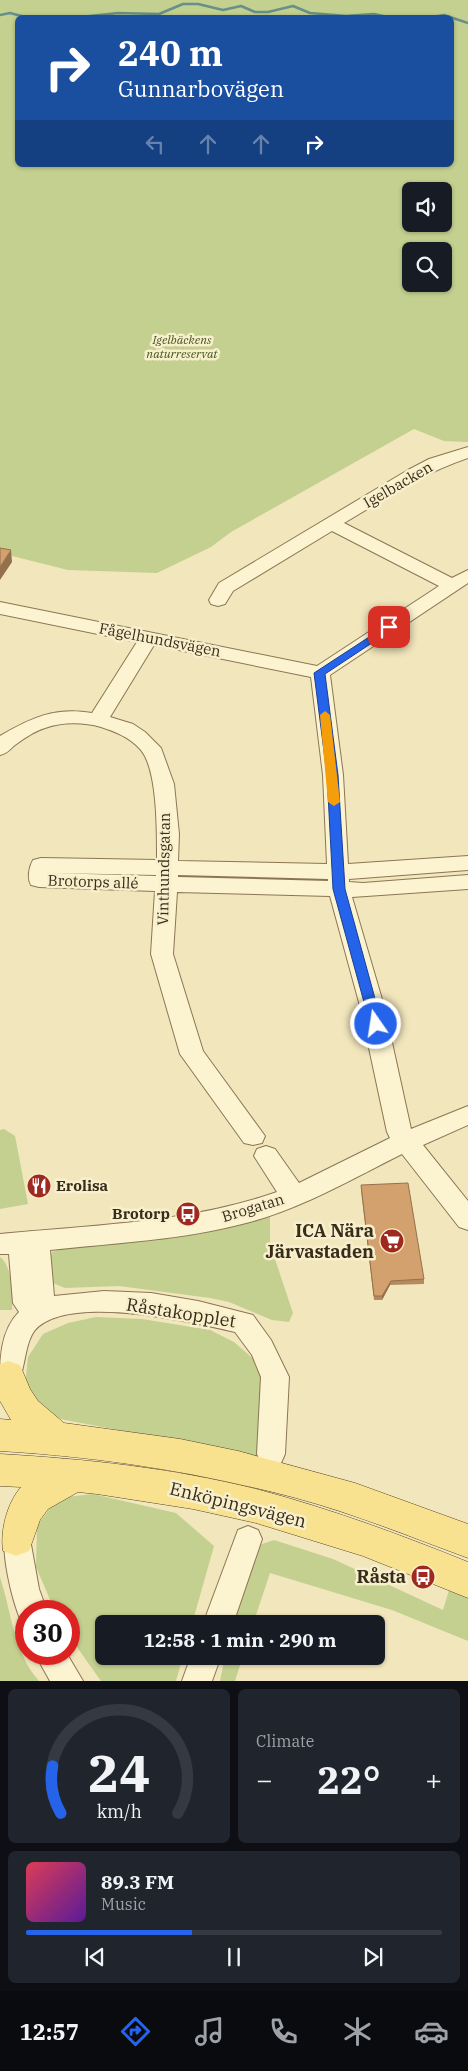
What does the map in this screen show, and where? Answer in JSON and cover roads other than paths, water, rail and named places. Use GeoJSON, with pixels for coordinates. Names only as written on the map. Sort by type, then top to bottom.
{"type":"FeatureCollection","features":[{"type":"Feature","properties":{"kind":"main road"},"geometry":{"type":"LineString","coordinates":[[4,1383],[35,1424],[56,1438]]}},
{"type":"Feature","properties":{"kind":"main road"},"geometry":{"type":"LineString","coordinates":[[0,1435],[56,1438],[146,1450],[271,1474],[394,1512],[468,1541]]}},
{"type":"Feature","properties":{"kind":"main road","name":"Enköpingsvägen"},"geometry":{"type":"LineString","coordinates":[[0,1470],[78,1475],[152,1485],[255,1506],[362,1538],[468,1580]]}},
{"type":"Feature","properties":{"kind":"main road"},"geometry":{"type":"LineString","coordinates":[[8,1523],[21,1518],[27,1504],[39,1493],[78,1475]]}},
{"type":"Feature","properties":{"kind":"street","name":"Igelbacken"},"geometry":{"type":"LineString","coordinates":[[218,600],[226,587],[435,463],[454,455],[468,452]]}},
{"type":"Feature","properties":{"kind":"street"},"geometry":{"type":"LineString","coordinates":[[332,524],[460,580]]}},
{"type":"Feature","properties":{"kind":"street"},"geometry":{"type":"LineString","coordinates":[[460,580],[320,673],[333,775],[338,880],[372,1006],[399,1132],[468,1220]]}},
{"type":"Feature","properties":{"kind":"street","name":"Fågelhundsvägen"},"geometry":{"type":"LineString","coordinates":[[0,608],[320,673]]}},
{"type":"Feature","properties":{"kind":"street"},"geometry":{"type":"LineString","coordinates":[[98,720],[148,637]]}},
{"type":"Feature","properties":{"kind":"street","name":"Vinthundsgatan"},"geometry":{"type":"LineString","coordinates":[[0,749],[6,741],[35,724],[54,719],[79,716],[126,728],[151,748],[164,784],[168,834],[162,954],[192,1054],[295,1196]]}},
{"type":"Feature","properties":{"kind":"street"},"geometry":{"type":"LineString","coordinates":[[167,876],[338,880],[368,872],[468,864]]}},
{"type":"Feature","properties":{"kind":"street"},"geometry":{"type":"LineString","coordinates":[[338,880],[363,890],[468,882]]}},
{"type":"Feature","properties":{"kind":"street","name":"Brogatan"},"geometry":{"type":"LineString","coordinates":[[19,1243],[181,1227],[247,1213],[295,1196],[405,1142],[468,1115]]}},
{"type":"Feature","properties":{"kind":"street"},"geometry":{"type":"LineString","coordinates":[[4,1383],[20,1332],[38,1312],[26,1303],[19,1243]]}},
{"type":"Feature","properties":{"kind":"street","name":"Råstakopplet"},"geometry":{"type":"LineString","coordinates":[[38,1312],[60,1306],[105,1302],[151,1304],[244,1323],[262,1348],[276,1377],[271,1454]]}},
{"type":"Feature","properties":{"kind":"street"},"geometry":{"type":"LineString","coordinates":[[8,1523],[28,1600]]}},
{"type":"Feature","properties":{"kind":"street"},"geometry":{"type":"LineString","coordinates":[[221,1615],[248,1539]]}},
{"type":"Feature","properties":{"kind":"street"},"geometry":{"type":"LineString","coordinates":[[57,1665],[68,1681]]}},
{"type":"Feature","properties":{"kind":"street"},"geometry":{"type":"LineString","coordinates":[[197,1681],[203,1665]]}},
{"type":"Feature","properties":{"kind":"waterway"},"geometry":{"type":"LineString","coordinates":[[99,15],[118,13],[159,14],[183,4],[198,4],[223,10],[241,6],[255,12],[268,12],[293,6],[310,13],[334,15]]}},
{"type":"Feature","properties":{"kind":"waterway"},"geometry":{"type":"LineString","coordinates":[[0,15],[10,13],[18,15]]}},
{"type":"Feature","properties":{"kind":"waterway"},"geometry":{"type":"LineString","coordinates":[[360,15],[378,15]]}},
{"type":"Feature","properties":{"kind":"waterway"},"geometry":{"type":"LineString","coordinates":[[454,18],[468,23]]}},
{"type":"Feature","properties":{"kind":"place","name":"Erolisa"},"geometry":{"type":"Point","coordinates":[39,1186]}},
{"type":"Feature","properties":{"kind":"place","name":"Brotorp"},"geometry":{"type":"Point","coordinates":[188,1214]}},
{"type":"Feature","properties":{"kind":"place","name":"ICA Nära Järvastaden"},"geometry":{"type":"Point","coordinates":[392,1241]}},
{"type":"Feature","properties":{"kind":"place","name":"Råsta"},"geometry":{"type":"Point","coordinates":[423,1577]}},
{"type":"Feature","properties":{"kind":"park label","name":"Igelbäckens naturreservat"},"geometry":{"type":"Point","coordinates":[182,347]}}]}
